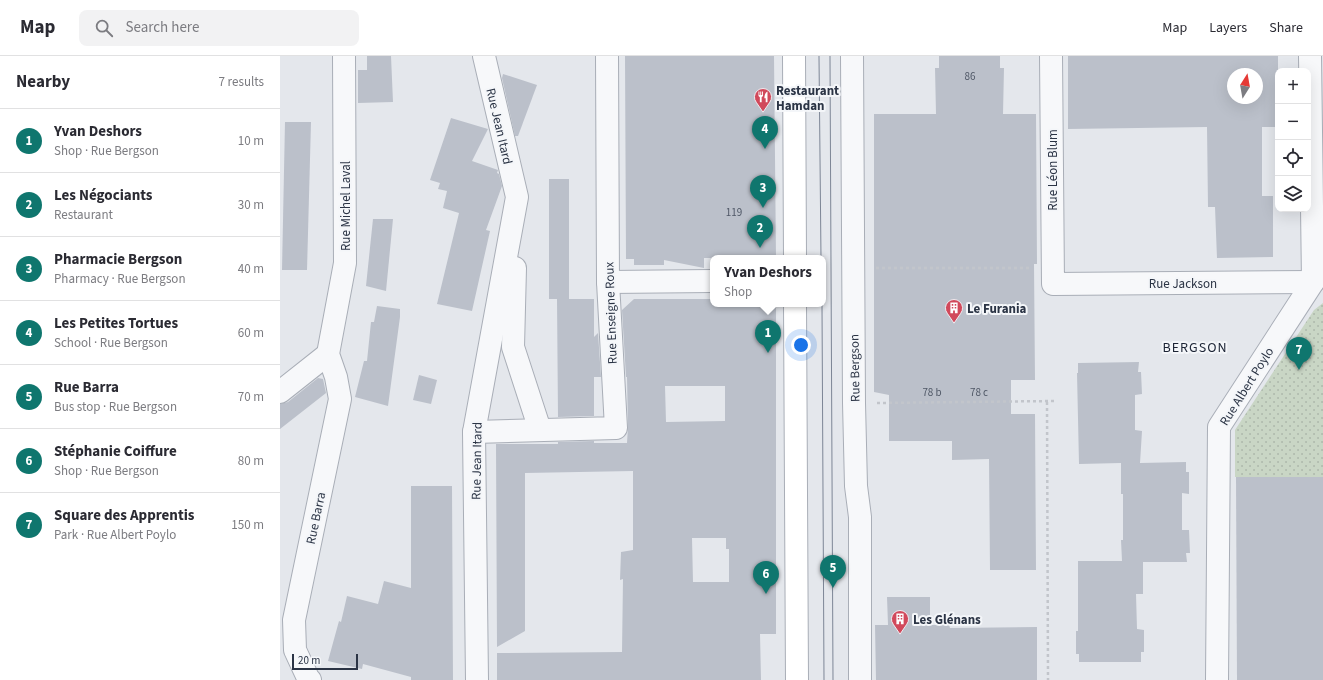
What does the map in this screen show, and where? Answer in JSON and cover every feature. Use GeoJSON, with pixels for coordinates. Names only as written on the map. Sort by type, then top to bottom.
{"type":"FeatureCollection","features":[{"type":"Feature","properties":{"kind":"main road"},"geometry":{"type":"LineString","coordinates":[[794,56],[795,255]]}},
{"type":"Feature","properties":{"kind":"main road"},"geometry":{"type":"LineString","coordinates":[[795,307],[797,680]]}},
{"type":"Feature","properties":{"kind":"street","name":"Rue Michel Laval"},"geometry":{"type":"LineString","coordinates":[[328,354],[345,263],[344,56]]}},
{"type":"Feature","properties":{"kind":"street","name":"Rue Jean Itard"},"geometry":{"type":"LineString","coordinates":[[484,56],[517,196],[513,347],[540,430]]}},
{"type":"Feature","properties":{"kind":"street","name":"Rue Enseigne Roux"},"geometry":{"type":"LineString","coordinates":[[474,432],[616,428],[608,282],[607,56]]}},
{"type":"Feature","properties":{"kind":"street","name":"Rue Bergson"},"geometry":{"type":"LineString","coordinates":[[852,56],[854,403],[856,486],[860,517],[860,680]]}},
{"type":"Feature","properties":{"kind":"street","name":"Rue Léon Blum"},"geometry":{"type":"LineString","coordinates":[[1051,56],[1052,284]]}},
{"type":"Feature","properties":{"kind":"street"},"geometry":{"type":"LineString","coordinates":[[1310,56],[1313,282]]}},
{"type":"Feature","properties":{"kind":"street","name":"Rue Jean Itard"},"geometry":{"type":"LineString","coordinates":[[477,680],[474,432],[517,196]]}},
{"type":"Feature","properties":{"kind":"street"},"geometry":{"type":"LineString","coordinates":[[608,282],[710,281]]}},
{"type":"Feature","properties":{"kind":"street","name":"Rue Jackson"},"geometry":{"type":"LineString","coordinates":[[1052,284],[1313,282]]}},
{"type":"Feature","properties":{"kind":"street","name":"Rue Albert Poylo"},"geometry":{"type":"LineString","coordinates":[[1217,680],[1219,427],[1313,282]]}},
{"type":"Feature","properties":{"kind":"street"},"geometry":{"type":"LineString","coordinates":[[280,392],[328,354]]}},
{"type":"Feature","properties":{"kind":"street","name":"Rue Barra"},"geometry":{"type":"LineString","coordinates":[[310,680],[295,650],[294,620],[340,399],[336,377],[328,354]]}},
{"type":"Feature","properties":{"kind":"path"},"geometry":{"type":"LineString","coordinates":[[870,268],[1037,268],[1052,284]]}},
{"type":"Feature","properties":{"kind":"path"},"geometry":{"type":"LineString","coordinates":[[1047,402],[1048,680]]}},
{"type":"Feature","properties":{"kind":"path"},"geometry":{"type":"LineString","coordinates":[[854,403],[1054,402]]}},
{"type":"Feature","properties":{"kind":"green space"},"geometry":{"type":"Polygon","coordinates":[[[1323,303],[1323,477],[1235,477],[1235,430],[1314,310],[1323,303]]]}},
{"type":"Feature","properties":{"kind":"building"},"geometry":{"type":"Polygon","coordinates":[[[367,56],[391,56],[393,102],[358,103],[358,70],[367,70],[367,56]]]}},
{"type":"Feature","properties":{"kind":"building"},"geometry":{"type":"Polygon","coordinates":[[[625,56],[774,56],[776,255],[710,255],[710,258],[704,258],[704,268],[664,260],[664,265],[634,265],[634,259],[626,259],[625,56]]]}},
{"type":"Feature","properties":{"kind":"building"},"geometry":{"type":"Polygon","coordinates":[[[939,56],[1000,56],[1000,68],[1004,68],[1003,114],[1036,114],[1037,264],[1034,264],[1035,380],[1011,380],[1011,414],[1035,414],[1036,570],[990,570],[989,459],[952,460],[952,441],[889,441],[889,395],[874,392],[874,114],[936,114],[935,68],[939,68],[939,56]]]}},
{"type":"Feature","properties":{"kind":"building"},"geometry":{"type":"Polygon","coordinates":[[[1068,56],[1278,56],[1278,68],[1275,68],[1275,127],[1262,127],[1262,196],[1273,196],[1273,257],[1217,258],[1215,207],[1208,207],[1207,127],[1068,129],[1068,56]]]}},
{"type":"Feature","properties":{"kind":"building"},"geometry":{"type":"Polygon","coordinates":[[[503,74],[537,85],[518,136],[515,136],[502,78],[503,74]]]}},
{"type":"Feature","properties":{"kind":"building"},"geometry":{"type":"Polygon","coordinates":[[[451,118],[488,129],[472,161],[498,170],[497,173],[499,174],[502,186],[486,230],[490,231],[472,311],[437,304],[459,213],[443,208],[447,191],[438,189],[440,183],[430,180],[451,118]]]}},
{"type":"Feature","properties":{"kind":"building"},"geometry":{"type":"Polygon","coordinates":[[[285,122],[311,122],[307,270],[282,270],[285,122]]]}},
{"type":"Feature","properties":{"kind":"building"},"geometry":{"type":"Polygon","coordinates":[[[549,179],[569,179],[569,299],[594,299],[594,337],[598,333],[601,377],[594,377],[594,416],[558,417],[557,299],[549,299],[549,179]]]}},
{"type":"Feature","properties":{"kind":"building"},"geometry":{"type":"Polygon","coordinates":[[[373,219],[393,219],[386,291],[366,286],[373,219]]]}},
{"type":"Feature","properties":{"kind":"building"},"geometry":{"type":"Polygon","coordinates":[[[634,299],[710,299],[710,307],[776,307],[776,634],[760,634],[761,680],[497,680],[497,653],[622,652],[623,579],[620,580],[621,552],[633,550],[633,471],[525,473],[525,631],[497,647],[496,444],[558,444],[558,442],[594,441],[594,443],[627,443],[628,427],[622,310],[634,299]],[[665,386],[666,422],[725,421],[725,386],[665,386]],[[692,538],[693,582],[729,582],[729,549],[726,549],[726,538],[692,538]]]}},
{"type":"Feature","properties":{"kind":"building"},"geometry":{"type":"Polygon","coordinates":[[[377,306],[400,309],[388,406],[355,397],[364,361],[367,361],[371,322],[374,322],[377,306]]]}},
{"type":"Feature","properties":{"kind":"building"},"geometry":{"type":"Polygon","coordinates":[[[1139,362],[1138,372],[1141,372],[1142,394],[1135,395],[1135,430],[1142,431],[1140,463],[1186,462],[1186,472],[1189,472],[1189,494],[1182,493],[1182,530],[1189,530],[1190,553],[1186,553],[1187,562],[1143,562],[1143,594],[1136,594],[1137,629],[1144,630],[1144,652],[1141,652],[1141,662],[1079,662],[1079,654],[1076,654],[1076,631],[1078,631],[1078,561],[1122,561],[1121,540],[1123,540],[1123,494],[1121,494],[1121,463],[1079,464],[1078,363],[1139,362]]]}},
{"type":"Feature","properties":{"kind":"building"},"geometry":{"type":"Polygon","coordinates":[[[419,375],[437,380],[431,404],[413,400],[419,375]]]}},
{"type":"Feature","properties":{"kind":"building"},"geometry":{"type":"Polygon","coordinates":[[[318,378],[323,379],[326,393],[280,429],[280,404],[288,402],[318,378]]]}},
{"type":"Feature","properties":{"kind":"building"},"geometry":{"type":"Polygon","coordinates":[[[1236,477],[1323,477],[1323,680],[1237,680],[1236,477]]]}},
{"type":"Feature","properties":{"kind":"building"},"geometry":{"type":"Polygon","coordinates":[[[411,486],[452,486],[453,680],[411,680],[411,677],[363,664],[362,669],[328,661],[339,621],[341,622],[347,596],[378,604],[384,581],[411,588],[411,486]]]}},
{"type":"Feature","properties":{"kind":"building"},"geometry":{"type":"Polygon","coordinates":[[[887,597],[930,597],[930,625],[949,625],[950,628],[1037,627],[1037,680],[876,680],[875,625],[888,625],[887,597]]]}},
{"type":"Feature","properties":{"kind":"tram line"},"geometry":{"type":"LineString","coordinates":[[819,56],[821,255]]}},
{"type":"Feature","properties":{"kind":"tram line"},"geometry":{"type":"LineString","coordinates":[[830,56],[833,680]]}},
{"type":"Feature","properties":{"kind":"tram line"},"geometry":{"type":"LineString","coordinates":[[822,307],[824,680]]}},
{"type":"Feature","properties":{"kind":"place","name":"Restaurant Hamdan"},"geometry":{"type":"Point","coordinates":[763,112]}},
{"type":"Feature","properties":{"kind":"place","name":"Les Petites Tortues"},"geometry":{"type":"Point","coordinates":[765,149]}},
{"type":"Feature","properties":{"kind":"place","name":"Pharmacie Bergson"},"geometry":{"type":"Point","coordinates":[763,208]}},
{"type":"Feature","properties":{"kind":"place","name":"Les Négociants"},"geometry":{"type":"Point","coordinates":[760,248]}},
{"type":"Feature","properties":{"kind":"place","name":"Le Furania"},"geometry":{"type":"Point","coordinates":[954,323]}},
{"type":"Feature","properties":{"kind":"place","name":"Yvan Deshors"},"geometry":{"type":"Point","coordinates":[768,353]}},
{"type":"Feature","properties":{"kind":"place","name":"Square des Apprentis"},"geometry":{"type":"Point","coordinates":[1299,370]}},
{"type":"Feature","properties":{"kind":"place","name":"Rue Barra"},"geometry":{"type":"Point","coordinates":[833,588]}},
{"type":"Feature","properties":{"kind":"place","name":"Stéphanie Coiffure"},"geometry":{"type":"Point","coordinates":[766,594]}},
{"type":"Feature","properties":{"kind":"place","name":"Les Glénans"},"geometry":{"type":"Point","coordinates":[900,634]}},
{"type":"Feature","properties":{"kind":"district","name":"BERGSON"},"geometry":{"type":"Point","coordinates":[1195,347]}}]}
